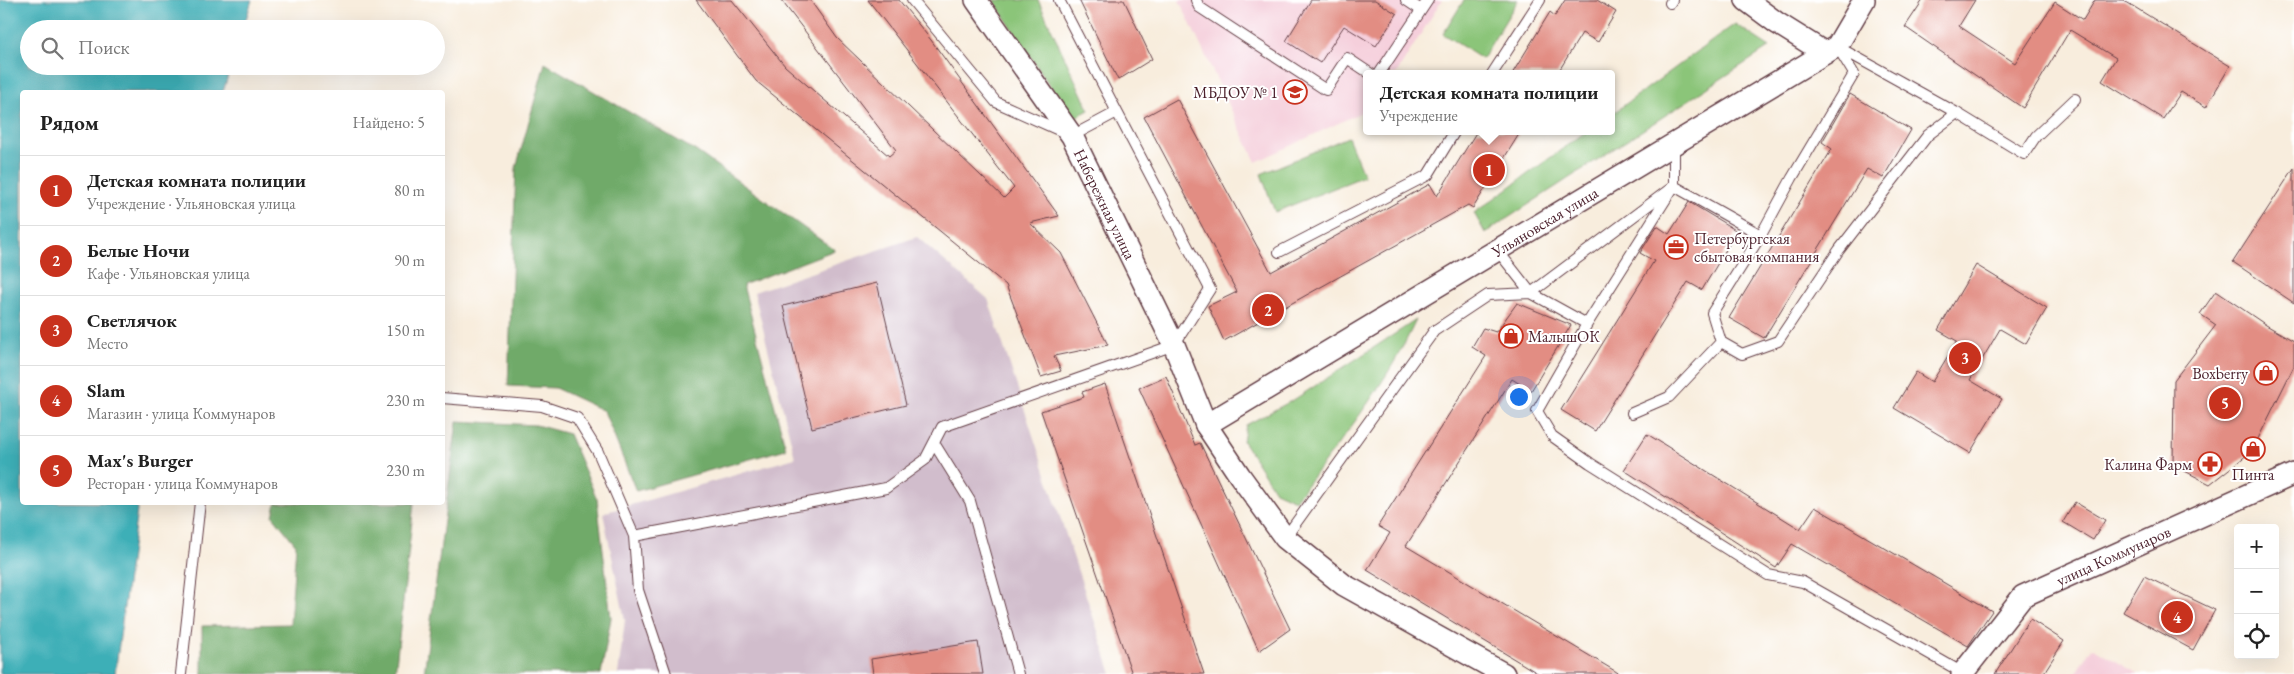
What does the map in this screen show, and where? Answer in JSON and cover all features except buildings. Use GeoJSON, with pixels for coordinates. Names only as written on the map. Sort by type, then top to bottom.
{"type":"FeatureCollection","features":[{"type":"Feature","properties":{"kind":"street","name":"Набережная улица"},"geometry":{"type":"LineString","coordinates":[[976,0],[1072,136],[1174,345],[1206,425],[1285,538],[1344,586],[1496,672]]}},
{"type":"Feature","properties":{"kind":"street"},"geometry":{"type":"LineString","coordinates":[[1746,0],[1777,23],[1831,50]]}},
{"type":"Feature","properties":{"kind":"street","name":"Ульяновская улица"},"geometry":{"type":"LineString","coordinates":[[1206,425],[1831,50],[1864,0]]}},
{"type":"Feature","properties":{"kind":"street","name":"улица Коммунаров"},"geometry":{"type":"LineString","coordinates":[[1963,673],[2023,596],[2294,474]]}},
{"type":"Feature","properties":{"kind":"lane"},"geometry":{"type":"LineString","coordinates":[[912,0],[996,102],[1072,136],[1117,112]]}},
{"type":"Feature","properties":{"kind":"lane"},"geometry":{"type":"LineString","coordinates":[[634,536],[886,488],[925,460],[942,427],[1174,345],[1210,290],[1059,0]]}},
{"type":"Feature","properties":{"kind":"lane"},"geometry":{"type":"LineString","coordinates":[[1196,0],[1199,7],[1326,90],[1347,58],[1365,70]]}},
{"type":"Feature","properties":{"kind":"lane"},"geometry":{"type":"LineString","coordinates":[[1406,0],[1421,10]]}},
{"type":"Feature","properties":{"kind":"lane"},"geometry":{"type":"LineString","coordinates":[[1382,70],[1428,0]]}},
{"type":"Feature","properties":{"kind":"lane"},"geometry":{"type":"LineString","coordinates":[[1495,70],[1540,0]]}},
{"type":"Feature","properties":{"kind":"lane"},"geometry":{"type":"LineString","coordinates":[[1831,50],[1956,112],[2024,154],[2036,136],[2075,99]]}},
{"type":"Feature","properties":{"kind":"lane"},"geometry":{"type":"LineString","coordinates":[[1831,50],[1854,74],[1792,178],[1761,235],[1712,312],[1721,342],[1742,354],[1778,341],[1839,250],[1928,134],[1956,112]]}},
{"type":"Feature","properties":{"kind":"lane"},"geometry":{"type":"LineString","coordinates":[[1279,252],[1428,175],[1453,135]]}},
{"type":"Feature","properties":{"kind":"lane"},"geometry":{"type":"LineString","coordinates":[[1674,145],[1674,186],[1588,324],[1537,411],[1552,436],[1590,463],[1768,575],[1803,582],[1963,673]]}},
{"type":"Feature","properties":{"kind":"lane"},"geometry":{"type":"LineString","coordinates":[[1674,186],[1761,235]]}},
{"type":"Feature","properties":{"kind":"lane"},"geometry":{"type":"LineString","coordinates":[[1285,538],[1434,331],[1488,295],[1531,293],[1674,186]]}},
{"type":"Feature","properties":{"kind":"lane"},"geometry":{"type":"LineString","coordinates":[[1498,251],[1531,293],[1588,324]]}},
{"type":"Feature","properties":{"kind":"lane"},"geometry":{"type":"LineString","coordinates":[[1632,413],[1669,397],[1721,342]]}},
{"type":"Feature","properties":{"kind":"lane"},"geometry":{"type":"LineString","coordinates":[[445,398],[542,406],[577,418],[598,452],[634,536],[638,590],[666,674]]}},
{"type":"Feature","properties":{"kind":"lane"},"geometry":{"type":"LineString","coordinates":[[934,443],[970,502],[1018,674]]}},
{"type":"Feature","properties":{"kind":"lane"},"geometry":{"type":"LineString","coordinates":[[181,674],[200,505]]}},
{"type":"Feature","properties":{"kind":"shaded area","name":"МБДОУ № 1"},"geometry":{"type":"Polygon","coordinates":[[[1179,0],[1442,0],[1398,70],[1363,70],[1363,111],[1256,162],[1179,0]]]}},
{"type":"Feature","properties":{"kind":"shaded area"},"geometry":{"type":"Polygon","coordinates":[[[917,237],[988,299],[1112,674],[618,674],[625,620],[603,513],[795,458],[754,292],[917,237]]]}},
{"type":"Feature","properties":{"kind":"shaded area"},"geometry":{"type":"Polygon","coordinates":[[[2092,647],[2138,674],[2075,674],[2092,647]]]}},
{"type":"Feature","properties":{"kind":"green space"},"geometry":{"type":"Polygon","coordinates":[[[993,0],[1038,0],[1089,110],[1072,119],[993,0]]]}},
{"type":"Feature","properties":{"kind":"green space"},"geometry":{"type":"Polygon","coordinates":[[[1464,0],[1518,0],[1482,59],[1443,34],[1464,0]]]}},
{"type":"Feature","properties":{"kind":"green space"},"geometry":{"type":"Polygon","coordinates":[[[1735,24],[1770,47],[1485,233],[1474,213],[1581,135],[1615,135],[1615,112],[1735,24]]]}},
{"type":"Feature","properties":{"kind":"green space"},"geometry":{"type":"Polygon","coordinates":[[[545,63],[696,151],[835,250],[743,285],[786,449],[636,491],[604,411],[555,388],[508,386],[516,168],[545,63]]]}},
{"type":"Feature","properties":{"kind":"green space"},"geometry":{"type":"Polygon","coordinates":[[[1348,137],[1364,176],[1275,212],[1261,174],[1348,137]]]}},
{"type":"Feature","properties":{"kind":"green space"},"geometry":{"type":"Polygon","coordinates":[[[1416,320],[1391,368],[1376,391],[1295,500],[1275,491],[1243,441],[1246,425],[1295,399],[1416,320]]]}},
{"type":"Feature","properties":{"kind":"green space"},"geometry":{"type":"Polygon","coordinates":[[[457,421],[536,425],[569,434],[597,499],[611,618],[601,674],[424,674],[457,421]]]}},
{"type":"Feature","properties":{"kind":"green space"},"geometry":{"type":"Polygon","coordinates":[[[276,505],[414,505],[395,674],[202,674],[202,626],[290,624],[296,545],[273,516],[276,505]]]}},
{"type":"Feature","properties":{"kind":"water"},"geometry":{"type":"Polygon","coordinates":[[[0,0],[252,0],[246,20],[20,20],[20,75],[228,75],[224,90],[20,90],[20,505],[138,505],[115,674],[0,674],[0,0]]]}},
{"type":"Feature","properties":{"kind":"place","name":"МБДОУ № 1"},"geometry":{"type":"Point","coordinates":[1295,92]}},
{"type":"Feature","properties":{"kind":"place","name":"Детская комната полиции"},"geometry":{"type":"Point","coordinates":[1489,170]}},
{"type":"Feature","properties":{"kind":"place","name":"Петербургская сбытовая компания"},"geometry":{"type":"Point","coordinates":[1676,247]}},
{"type":"Feature","properties":{"kind":"place","name":"Белые Ночи"},"geometry":{"type":"Point","coordinates":[1268,310]}},
{"type":"Feature","properties":{"kind":"place","name":"МалышОК"},"geometry":{"type":"Point","coordinates":[1511,336]}},
{"type":"Feature","properties":{"kind":"place","name":"Светлячок"},"geometry":{"type":"Point","coordinates":[1965,358]}},
{"type":"Feature","properties":{"kind":"place","name":"Boxberry"},"geometry":{"type":"Point","coordinates":[2266,373]}},
{"type":"Feature","properties":{"kind":"place","name":"Max's Burger"},"geometry":{"type":"Point","coordinates":[2225,403]}},
{"type":"Feature","properties":{"kind":"place","name":"Пинта"},"geometry":{"type":"Point","coordinates":[2253,449]}},
{"type":"Feature","properties":{"kind":"place","name":"Калина Фарм"},"geometry":{"type":"Point","coordinates":[2210,464]}},
{"type":"Feature","properties":{"kind":"place","name":"Slam"},"geometry":{"type":"Point","coordinates":[2177,617]}}]}
